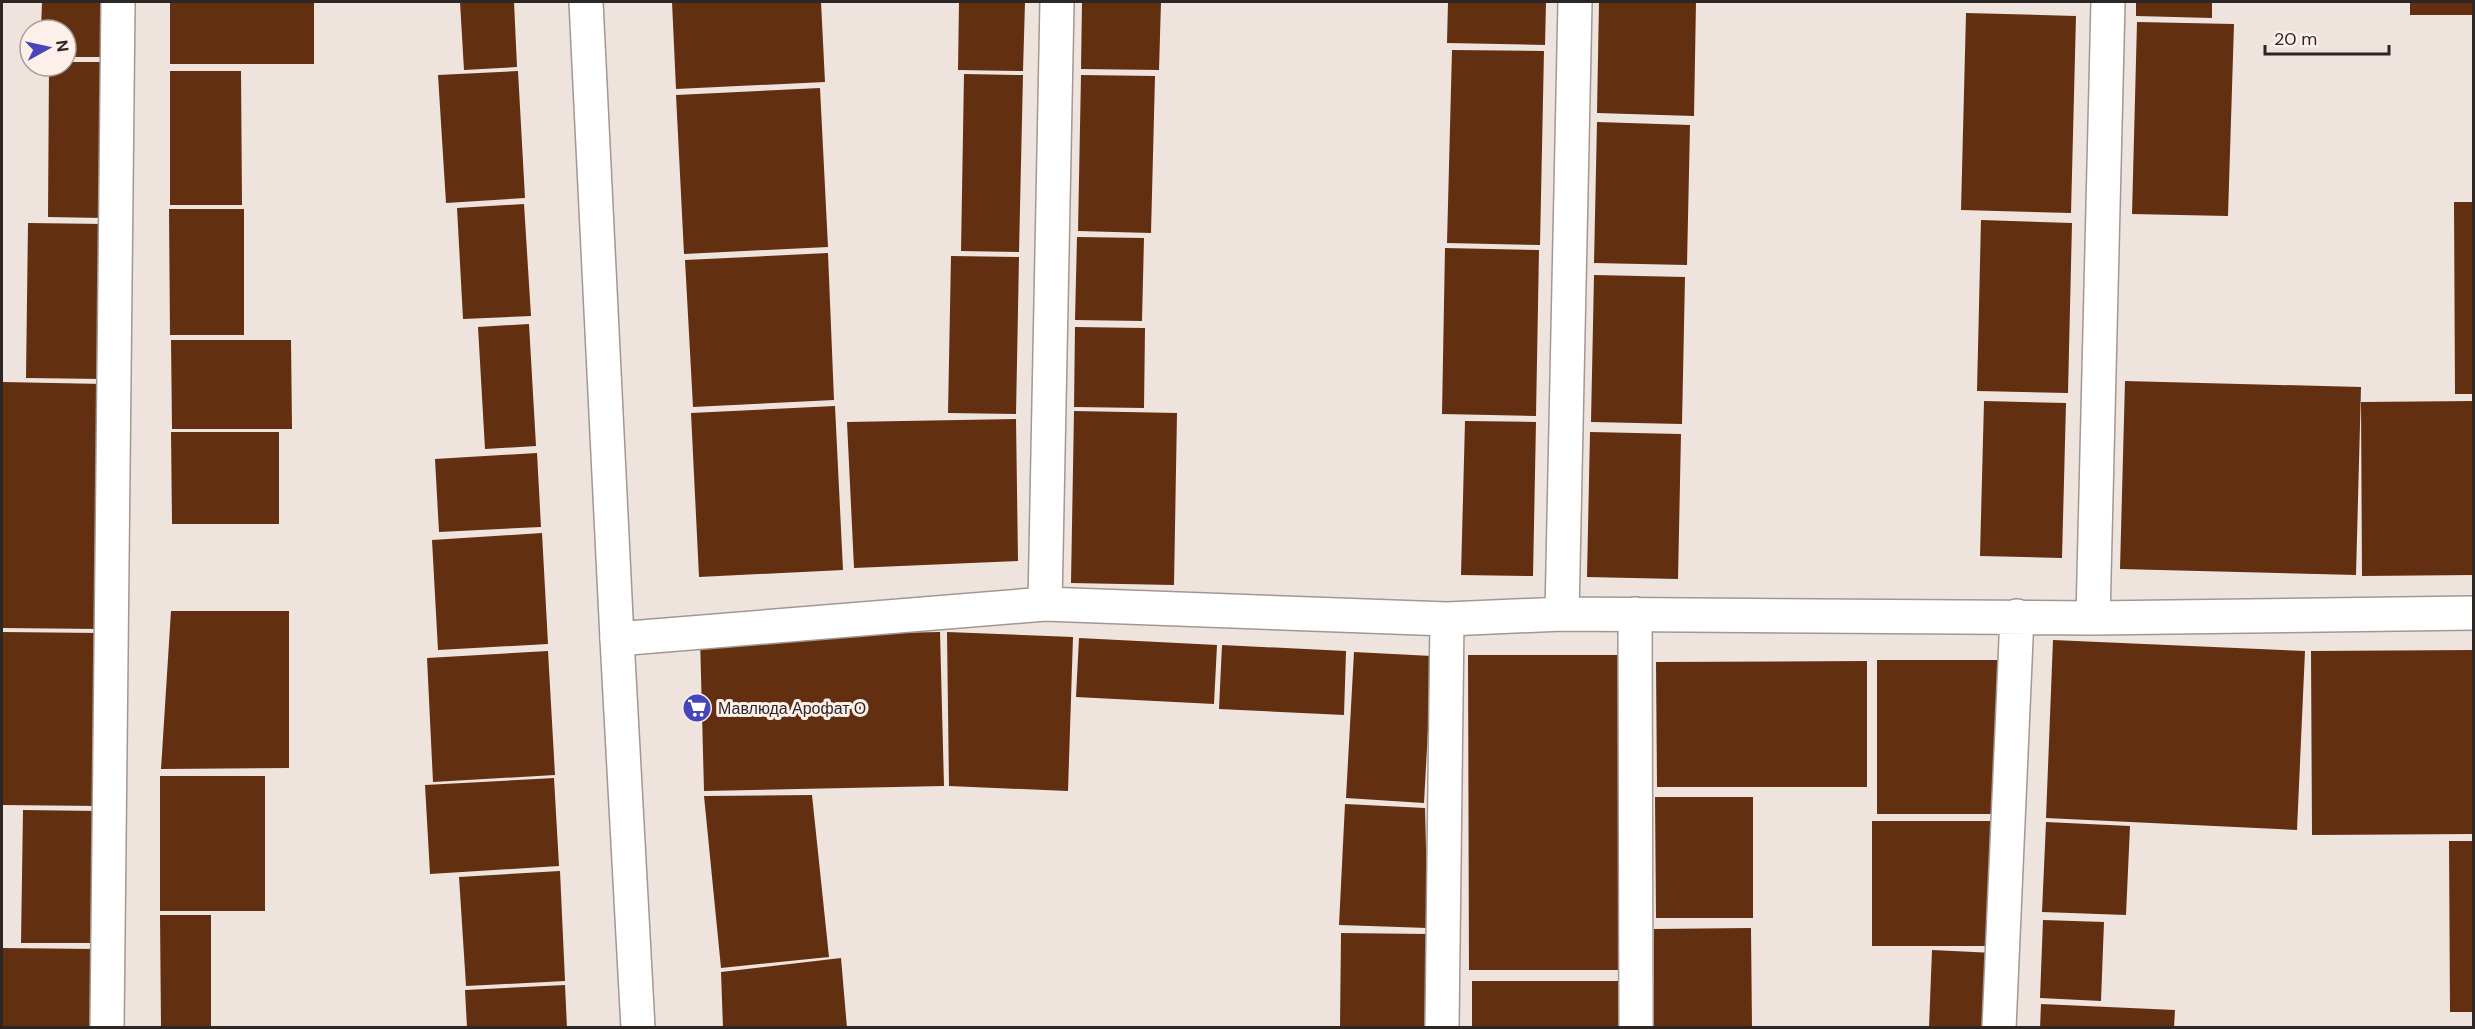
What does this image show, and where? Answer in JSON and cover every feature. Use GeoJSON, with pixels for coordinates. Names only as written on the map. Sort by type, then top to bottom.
{"type":"FeatureCollection","features":[{"type":"Feature","properties":{"kind":"street"},"geometry":{"type":"LineString","coordinates":[[107,1028],[118,2]]}},
{"type":"Feature","properties":{"kind":"street"},"geometry":{"type":"LineString","coordinates":[[586,2],[616,639],[638,1028]]}},
{"type":"Feature","properties":{"kind":"street"},"geometry":{"type":"LineString","coordinates":[[1045,604],[1057,2]]}},
{"type":"Feature","properties":{"kind":"street"},"geometry":{"type":"LineString","coordinates":[[1563,614],[1575,2]]}},
{"type":"Feature","properties":{"kind":"street"},"geometry":{"type":"LineString","coordinates":[[2093,618],[2108,2]]}},
{"type":"Feature","properties":{"kind":"street"},"geometry":{"type":"LineString","coordinates":[[616,639],[1045,604],[1447,619],[1563,614],[2093,618],[2474,614]]}},
{"type":"Feature","properties":{"kind":"street"},"geometry":{"type":"LineString","coordinates":[[1635,614],[1636,1028]]}},
{"type":"Feature","properties":{"kind":"street"},"geometry":{"type":"LineString","coordinates":[[1998,1028],[2017,616]]}},
{"type":"Feature","properties":{"kind":"street"},"geometry":{"type":"LineString","coordinates":[[1442,1028],[1447,619]]}},
{"type":"Feature","properties":{"kind":"building"},"geometry":{"type":"Polygon","coordinates":[[[42,2],[105,2],[105,57],[78,57],[78,18],[41,18],[42,2]]]}},
{"type":"Feature","properties":{"kind":"building"},"geometry":{"type":"Polygon","coordinates":[[[170,2],[314,2],[314,64],[170,64],[170,2]]]}},
{"type":"Feature","properties":{"kind":"building"},"geometry":{"type":"Polygon","coordinates":[[[460,2],[514,2],[517,67],[464,70],[460,2]]]}},
{"type":"Feature","properties":{"kind":"building"},"geometry":{"type":"Polygon","coordinates":[[[672,2],[821,2],[825,82],[676,89],[672,2]]]}},
{"type":"Feature","properties":{"kind":"building"},"geometry":{"type":"Polygon","coordinates":[[[959,2],[1025,2],[1023,71],[958,70],[959,2]]]}},
{"type":"Feature","properties":{"kind":"building"},"geometry":{"type":"Polygon","coordinates":[[[1082,2],[1161,2],[1159,70],[1081,69],[1082,2]]]}},
{"type":"Feature","properties":{"kind":"building"},"geometry":{"type":"Polygon","coordinates":[[[1448,2],[1546,2],[1545,45],[1447,43],[1448,2]]]}},
{"type":"Feature","properties":{"kind":"building"},"geometry":{"type":"Polygon","coordinates":[[[1599,2],[1696,2],[1694,116],[1597,113],[1599,2]]]}},
{"type":"Feature","properties":{"kind":"building"},"geometry":{"type":"Polygon","coordinates":[[[2136,2],[2212,2],[2212,18],[2136,16],[2136,2]]]}},
{"type":"Feature","properties":{"kind":"building"},"geometry":{"type":"Polygon","coordinates":[[[2410,2],[2474,2],[2474,15],[2410,15],[2410,2]]]}},
{"type":"Feature","properties":{"kind":"building"},"geometry":{"type":"Polygon","coordinates":[[[1966,13],[2076,16],[2071,213],[1961,210],[1966,13]]]}},
{"type":"Feature","properties":{"kind":"building"},"geometry":{"type":"Polygon","coordinates":[[[2137,22],[2234,24],[2228,216],[2132,214],[2137,22]]]}},
{"type":"Feature","properties":{"kind":"building"},"geometry":{"type":"Polygon","coordinates":[[[1452,50],[1544,51],[1540,245],[1447,243],[1452,50]]]}},
{"type":"Feature","properties":{"kind":"building"},"geometry":{"type":"Polygon","coordinates":[[[78,62],[106,62],[104,218],[48,217],[49,78],[78,78],[78,62]]]}},
{"type":"Feature","properties":{"kind":"building"},"geometry":{"type":"Polygon","coordinates":[[[170,71],[241,71],[242,205],[170,205],[170,71]]]}},
{"type":"Feature","properties":{"kind":"building"},"geometry":{"type":"Polygon","coordinates":[[[518,71],[525,198],[446,203],[438,75],[518,71]]]}},
{"type":"Feature","properties":{"kind":"building"},"geometry":{"type":"Polygon","coordinates":[[[964,74],[1023,75],[1019,252],[961,251],[964,74]]]}},
{"type":"Feature","properties":{"kind":"building"},"geometry":{"type":"Polygon","coordinates":[[[1081,75],[1155,76],[1151,233],[1078,231],[1081,75]]]}},
{"type":"Feature","properties":{"kind":"building"},"geometry":{"type":"Polygon","coordinates":[[[820,88],[828,247],[684,254],[676,95],[820,88]]]}},
{"type":"Feature","properties":{"kind":"building"},"geometry":{"type":"Polygon","coordinates":[[[1597,122],[1690,125],[1687,265],[1594,263],[1597,122]]]}},
{"type":"Feature","properties":{"kind":"building"},"geometry":{"type":"Polygon","coordinates":[[[2454,202],[2474,202],[2474,394],[2455,394],[2454,202]]]}},
{"type":"Feature","properties":{"kind":"building"},"geometry":{"type":"Polygon","coordinates":[[[524,204],[531,316],[463,319],[457,208],[524,204]]]}},
{"type":"Feature","properties":{"kind":"building"},"geometry":{"type":"Polygon","coordinates":[[[169,209],[244,209],[244,335],[170,335],[169,209]]]}},
{"type":"Feature","properties":{"kind":"building"},"geometry":{"type":"Polygon","coordinates":[[[1981,220],[2072,223],[2068,393],[1977,391],[1981,220]]]}},
{"type":"Feature","properties":{"kind":"building"},"geometry":{"type":"Polygon","coordinates":[[[28,223],[104,224],[102,379],[26,378],[28,223]]]}},
{"type":"Feature","properties":{"kind":"building"},"geometry":{"type":"Polygon","coordinates":[[[1077,237],[1144,238],[1142,321],[1075,320],[1077,237]]]}},
{"type":"Feature","properties":{"kind":"building"},"geometry":{"type":"Polygon","coordinates":[[[1445,248],[1539,250],[1536,416],[1442,414],[1445,248]]]}},
{"type":"Feature","properties":{"kind":"building"},"geometry":{"type":"Polygon","coordinates":[[[828,253],[834,400],[693,407],[685,260],[828,253]]]}},
{"type":"Feature","properties":{"kind":"building"},"geometry":{"type":"Polygon","coordinates":[[[951,256],[1019,257],[1016,414],[948,413],[951,256]]]}},
{"type":"Feature","properties":{"kind":"building"},"geometry":{"type":"Polygon","coordinates":[[[1594,275],[1685,277],[1682,424],[1591,422],[1594,275]]]}},
{"type":"Feature","properties":{"kind":"building"},"geometry":{"type":"Polygon","coordinates":[[[529,324],[536,446],[485,449],[478,327],[529,324]]]}},
{"type":"Feature","properties":{"kind":"building"},"geometry":{"type":"Polygon","coordinates":[[[1075,327],[1145,328],[1144,408],[1074,407],[1075,327]]]}},
{"type":"Feature","properties":{"kind":"building"},"geometry":{"type":"Polygon","coordinates":[[[171,340],[291,340],[292,429],[172,429],[171,340]]]}},
{"type":"Feature","properties":{"kind":"building"},"geometry":{"type":"Polygon","coordinates":[[[2125,381],[2361,387],[2356,575],[2120,569],[2125,381]]]}},
{"type":"Feature","properties":{"kind":"building"},"geometry":{"type":"Polygon","coordinates":[[[2,382],[104,384],[101,629],[2,628],[2,382]]]}},
{"type":"Feature","properties":{"kind":"building"},"geometry":{"type":"Polygon","coordinates":[[[1984,401],[2066,403],[2062,558],[1980,556],[1984,401]]]}},
{"type":"Feature","properties":{"kind":"building"},"geometry":{"type":"Polygon","coordinates":[[[2474,401],[2474,575],[2362,576],[2361,402],[2474,401]]]}},
{"type":"Feature","properties":{"kind":"building"},"geometry":{"type":"Polygon","coordinates":[[[835,406],[843,570],[699,577],[691,413],[835,406]]]}},
{"type":"Feature","properties":{"kind":"building"},"geometry":{"type":"Polygon","coordinates":[[[1074,411],[1177,413],[1174,585],[1071,583],[1074,411]]]}},
{"type":"Feature","properties":{"kind":"building"},"geometry":{"type":"Polygon","coordinates":[[[1016,419],[1018,561],[854,568],[847,422],[1016,419]]]}},
{"type":"Feature","properties":{"kind":"building"},"geometry":{"type":"Polygon","coordinates":[[[1465,421],[1536,422],[1533,576],[1461,575],[1465,421]]]}},
{"type":"Feature","properties":{"kind":"building"},"geometry":{"type":"Polygon","coordinates":[[[171,432],[279,432],[279,524],[172,524],[171,432]]]}},
{"type":"Feature","properties":{"kind":"building"},"geometry":{"type":"Polygon","coordinates":[[[1590,432],[1681,434],[1678,579],[1587,577],[1590,432]]]}},
{"type":"Feature","properties":{"kind":"building"},"geometry":{"type":"Polygon","coordinates":[[[537,453],[541,527],[439,532],[435,459],[537,453]]]}},
{"type":"Feature","properties":{"kind":"building"},"geometry":{"type":"Polygon","coordinates":[[[542,533],[548,644],[438,650],[432,540],[542,533]]]}},
{"type":"Feature","properties":{"kind":"building"},"geometry":{"type":"Polygon","coordinates":[[[171,611],[289,611],[289,768],[161,769],[171,611]]]}},
{"type":"Feature","properties":{"kind":"building"},"geometry":{"type":"Polygon","coordinates":[[[2,632],[100,633],[99,806],[2,805],[2,632]]]}},
{"type":"Feature","properties":{"kind":"building"},"geometry":{"type":"Polygon","coordinates":[[[940,632],[944,786],[704,791],[700,637],[940,632]]]}},
{"type":"Feature","properties":{"kind":"building"},"geometry":{"type":"Polygon","coordinates":[[[947,632],[1073,637],[1068,791],[949,786],[947,632]]]}},
{"type":"Feature","properties":{"kind":"building"},"geometry":{"type":"Polygon","coordinates":[[[1079,638],[1217,645],[1214,704],[1076,697],[1079,638]]]}},
{"type":"Feature","properties":{"kind":"building"},"geometry":{"type":"Polygon","coordinates":[[[2053,640],[2305,651],[2297,830],[2046,818],[2053,640]]]}},
{"type":"Feature","properties":{"kind":"building"},"geometry":{"type":"Polygon","coordinates":[[[1222,645],[1346,651],[1344,715],[1219,709],[1222,645]]]}},
{"type":"Feature","properties":{"kind":"building"},"geometry":{"type":"Polygon","coordinates":[[[2474,650],[2474,834],[2312,835],[2311,651],[2474,650]]]}},
{"type":"Feature","properties":{"kind":"building"},"geometry":{"type":"Polygon","coordinates":[[[548,651],[555,775],[433,782],[427,658],[548,651]]]}},
{"type":"Feature","properties":{"kind":"building"},"geometry":{"type":"Polygon","coordinates":[[[1354,652],[1432,656],[1424,803],[1346,798],[1354,652]]]}},
{"type":"Feature","properties":{"kind":"building"},"geometry":{"type":"Polygon","coordinates":[[[1468,655],[1621,655],[1621,970],[1469,970],[1468,655]]]}},
{"type":"Feature","properties":{"kind":"building"},"geometry":{"type":"Polygon","coordinates":[[[1877,660],[1998,660],[1998,814],[1877,814],[1877,660]]]}},
{"type":"Feature","properties":{"kind":"building"},"geometry":{"type":"Polygon","coordinates":[[[1867,661],[1867,787],[1657,787],[1656,662],[1867,661]]]}},
{"type":"Feature","properties":{"kind":"building"},"geometry":{"type":"Polygon","coordinates":[[[160,776],[265,776],[265,911],[160,911],[160,776]]]}},
{"type":"Feature","properties":{"kind":"building"},"geometry":{"type":"Polygon","coordinates":[[[554,778],[559,866],[430,874],[425,785],[554,778]]]}},
{"type":"Feature","properties":{"kind":"building"},"geometry":{"type":"Polygon","coordinates":[[[812,795],[829,957],[721,968],[704,796],[812,795]]]}},
{"type":"Feature","properties":{"kind":"building"},"geometry":{"type":"Polygon","coordinates":[[[1655,797],[1753,797],[1753,918],[1656,918],[1655,797]]]}},
{"type":"Feature","properties":{"kind":"building"},"geometry":{"type":"Polygon","coordinates":[[[1345,804],[1425,808],[1428,928],[1339,925],[1345,804]]]}},
{"type":"Feature","properties":{"kind":"building"},"geometry":{"type":"Polygon","coordinates":[[[23,810],[98,811],[97,943],[21,943],[23,810]]]}},
{"type":"Feature","properties":{"kind":"building"},"geometry":{"type":"Polygon","coordinates":[[[1872,821],[1998,821],[1993,946],[1872,946],[1872,821]]]}},
{"type":"Feature","properties":{"kind":"building"},"geometry":{"type":"Polygon","coordinates":[[[2046,822],[2130,826],[2126,915],[2042,912],[2046,822]]]}},
{"type":"Feature","properties":{"kind":"building"},"geometry":{"type":"Polygon","coordinates":[[[2449,841],[2474,841],[2474,1012],[2450,1012],[2449,841]]]}},
{"type":"Feature","properties":{"kind":"building"},"geometry":{"type":"Polygon","coordinates":[[[560,871],[565,981],[466,986],[459,877],[560,871]]]}},
{"type":"Feature","properties":{"kind":"building"},"geometry":{"type":"Polygon","coordinates":[[[160,915],[211,915],[211,1028],[161,1028],[160,915]]]}},
{"type":"Feature","properties":{"kind":"building"},"geometry":{"type":"Polygon","coordinates":[[[2043,920],[2104,922],[2101,1001],[2040,998],[2043,920]]]}},
{"type":"Feature","properties":{"kind":"building"},"geometry":{"type":"Polygon","coordinates":[[[1751,928],[1752,1028],[1654,1028],[1654,929],[1751,928]]]}},
{"type":"Feature","properties":{"kind":"building"},"geometry":{"type":"Polygon","coordinates":[[[1341,933],[1428,934],[1426,1028],[1340,1028],[1341,933]]]}},
{"type":"Feature","properties":{"kind":"building"},"geometry":{"type":"Polygon","coordinates":[[[2,948],[96,949],[95,1028],[2,1028],[2,948]]]}},
{"type":"Feature","properties":{"kind":"building"},"geometry":{"type":"Polygon","coordinates":[[[1932,950],[1994,953],[1991,1028],[1929,1028],[1932,950]]]}},
{"type":"Feature","properties":{"kind":"building"},"geometry":{"type":"Polygon","coordinates":[[[841,958],[847,1028],[723,1028],[721,972],[841,958]]]}},
{"type":"Feature","properties":{"kind":"building"},"geometry":{"type":"Polygon","coordinates":[[[1472,981],[1620,981],[1620,1028],[1472,1028],[1472,981]]]}},
{"type":"Feature","properties":{"kind":"building"},"geometry":{"type":"Polygon","coordinates":[[[565,985],[567,1028],[467,1028],[465,990],[565,985]]]}},
{"type":"Feature","properties":{"kind":"building"},"geometry":{"type":"Polygon","coordinates":[[[2041,1004],[2175,1010],[2174,1028],[2040,1028],[2041,1004]]]}},
{"type":"Feature","properties":{"kind":"place","name":"Мавлюда Арофат О"},"geometry":{"type":"Point","coordinates":[697,708]}}]}
